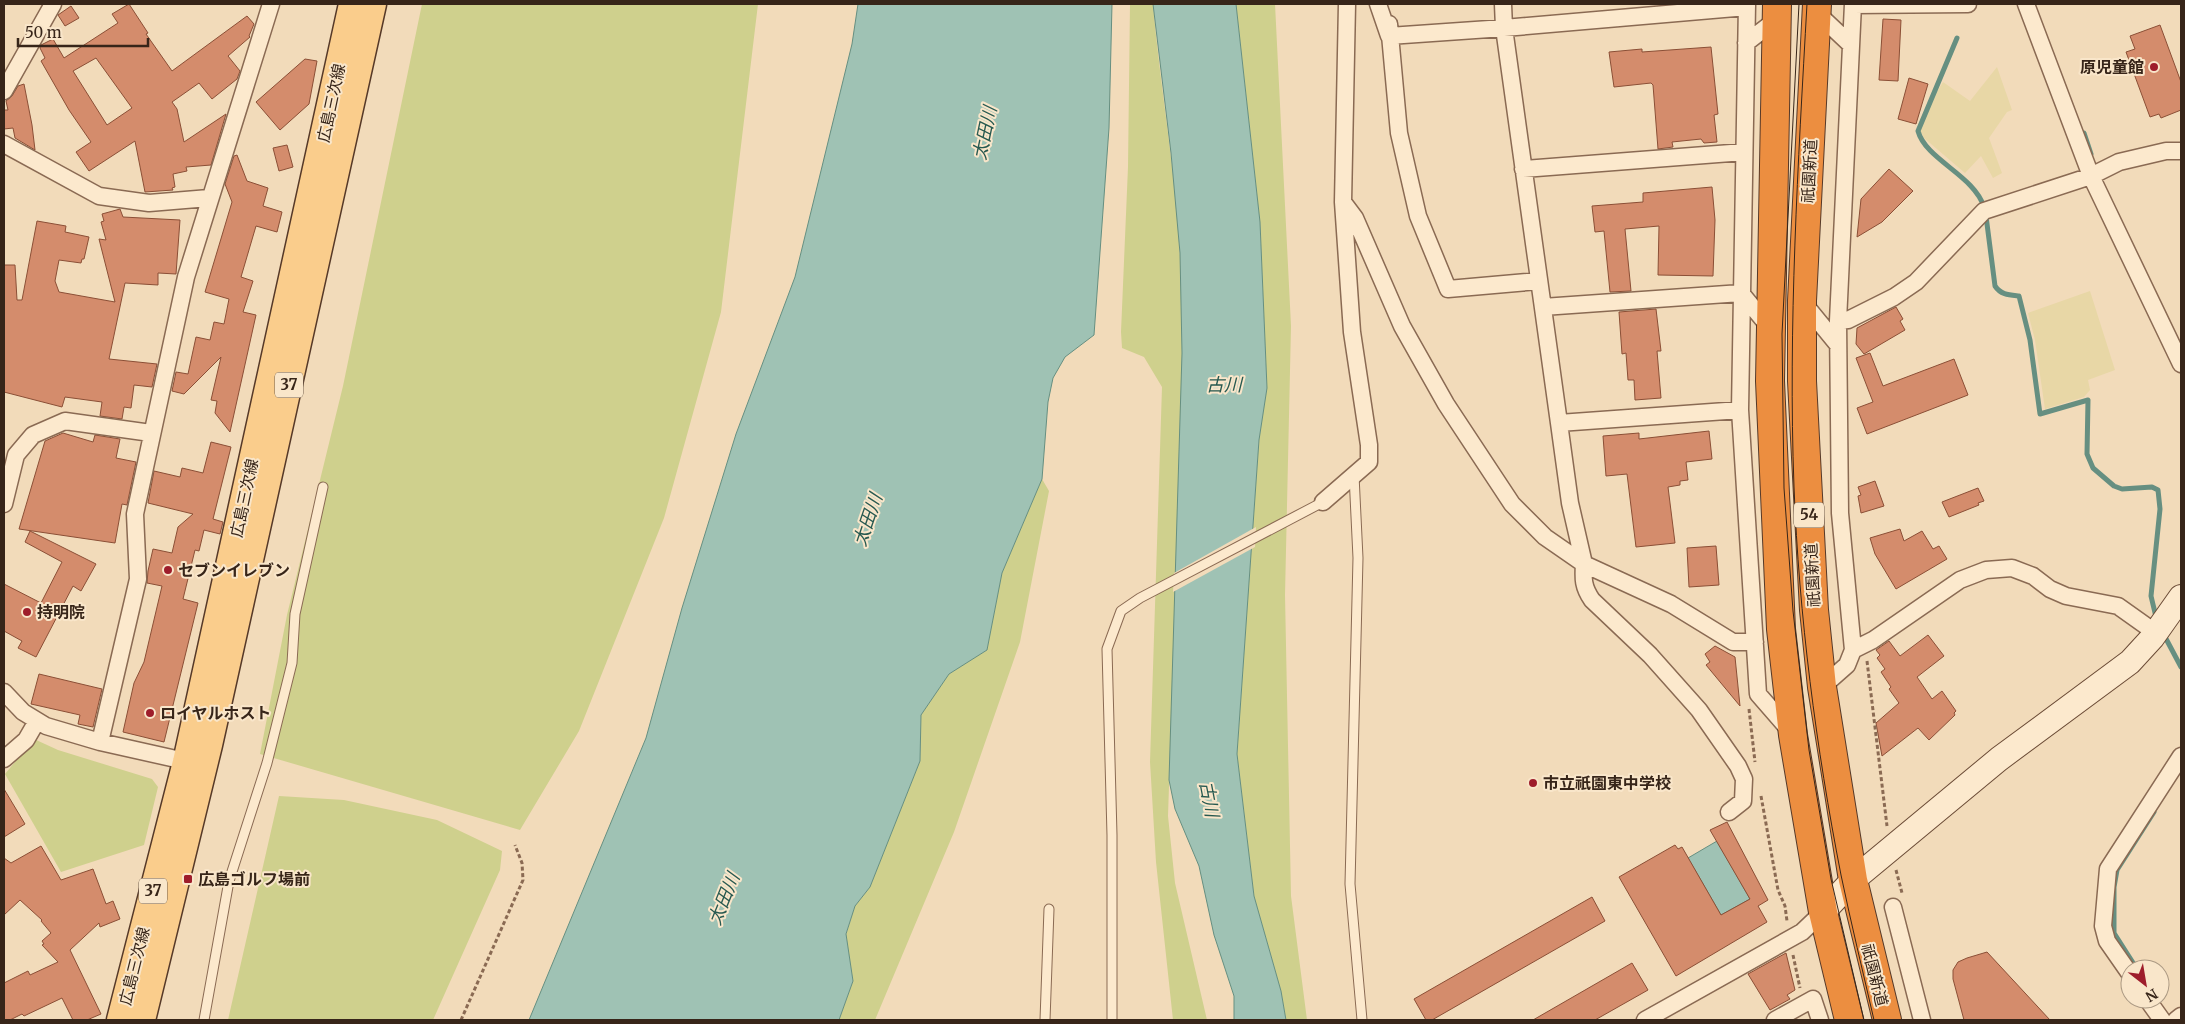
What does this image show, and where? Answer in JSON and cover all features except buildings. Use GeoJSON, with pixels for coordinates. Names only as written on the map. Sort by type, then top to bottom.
{"type":"FeatureCollection","features":[{"type":"Feature","properties":{"kind":"highway","name":"祇園新道"},"geometry":{"type":"LineString","coordinates":[[1817,8],[1802,301],[1802,381],[1812,580],[1822,687],[1852,880],[1887,1020]]}},
{"type":"Feature","properties":{"kind":"highway","name":"祇園新道"},"geometry":{"type":"LineString","coordinates":[[1777,11],[1770,381],[1781,629],[1793,735],[1823,912],[1849,1020]]}},
{"type":"Feature","properties":{"kind":"main road","name":"広島三次線"},"geometry":{"type":"LineString","coordinates":[[142,1020],[352,4]]}},
{"type":"Feature","properties":{"kind":"main road","name":"広島三次線"},"geometry":{"type":"LineString","coordinates":[[120,1020],[195,764],[373,4]]}},
{"type":"Feature","properties":{"kind":"street"},"geometry":{"type":"LineString","coordinates":[[4,91],[52,4]]}},
{"type":"Feature","properties":{"kind":"street"},"geometry":{"type":"LineString","coordinates":[[100,742],[138,579],[135,514],[186,277],[271,4]]}},
{"type":"Feature","properties":{"kind":"street"},"geometry":{"type":"LineString","coordinates":[[1323,502],[1369,462],[1369,445],[1352,332],[1344,202],[1347,4]]}},
{"type":"Feature","properties":{"kind":"street"},"geometry":{"type":"LineString","coordinates":[[1378,4],[1389,36]]}},
{"type":"Feature","properties":{"kind":"street"},"geometry":{"type":"LineString","coordinates":[[1387,4],[1399,133],[1418,216],[1448,289],[1539,281]]}},
{"type":"Feature","properties":{"kind":"street"},"geometry":{"type":"LineString","coordinates":[[1502,4],[1570,503],[1584,564],[1582,581],[1585,590],[1592,600],[1650,655],[1699,710],[1738,766],[1744,779],[1743,800],[1729,812]]}},
{"type":"Feature","properties":{"kind":"street"},"geometry":{"type":"LineString","coordinates":[[1859,647],[1840,514],[1838,345],[1853,4],[1968,4]]}},
{"type":"Feature","properties":{"kind":"street"},"geometry":{"type":"LineString","coordinates":[[2026,4],[2091,176],[2181,364]]}},
{"type":"Feature","properties":{"kind":"street"},"geometry":{"type":"LineString","coordinates":[[1389,36],[1504,28],[1747,6],[1740,410],[1758,694],[1793,735]]}},
{"type":"Feature","properties":{"kind":"street"},"geometry":{"type":"LineString","coordinates":[[1817,8],[1850,44]]}},
{"type":"Feature","properties":{"kind":"street"},"geometry":{"type":"LineString","coordinates":[[1746,44],[1777,11]]}},
{"type":"Feature","properties":{"kind":"street"},"geometry":{"type":"LineString","coordinates":[[4,144],[99,196],[149,204],[210,198]]}},
{"type":"Feature","properties":{"kind":"street"},"geometry":{"type":"LineString","coordinates":[[1838,321],[1848,320],[1894,297],[1916,282],[1984,211],[2091,176],[2119,162],[2166,151],[2181,151]]}},
{"type":"Feature","properties":{"kind":"street"},"geometry":{"type":"LineString","coordinates":[[1523,169],[1744,152]]}},
{"type":"Feature","properties":{"kind":"street"},"geometry":{"type":"LineString","coordinates":[[1344,202],[1355,218],[1402,326],[1446,404],[1512,504],[1545,537],[1584,564],[1671,604],[1732,642],[1755,642]]}},
{"type":"Feature","properties":{"kind":"street"},"geometry":{"type":"LineString","coordinates":[[1741,292],[1772,330]]}},
{"type":"Feature","properties":{"kind":"street"},"geometry":{"type":"LineString","coordinates":[[1543,307],[1741,292]]}},
{"type":"Feature","properties":{"kind":"street"},"geometry":{"type":"LineString","coordinates":[[1802,301],[1838,345]]}},
{"type":"Feature","properties":{"kind":"street"},"geometry":{"type":"LineString","coordinates":[[1559,423],[1740,410]]}},
{"type":"Feature","properties":{"kind":"street"},"geometry":{"type":"LineString","coordinates":[[4,504],[16,455],[33,435],[65,421],[151,433]]}},
{"type":"Feature","properties":{"kind":"street"},"geometry":{"type":"LineString","coordinates":[[1822,687],[1846,665],[1859,647],[1960,580],[1986,570],[2012,568],[2033,576],[2050,589],[2066,596],[2118,606],[2156,634]]}},
{"type":"Feature","properties":{"kind":"street"},"geometry":{"type":"LineString","coordinates":[[1645,1020],[1802,932],[1852,880],[1999,759],[2130,662],[2156,634],[2181,597]]}},
{"type":"Feature","properties":{"kind":"street"},"geometry":{"type":"LineString","coordinates":[[4,692],[23,712],[46,726],[100,742],[195,764]]}},
{"type":"Feature","properties":{"kind":"street"},"geometry":{"type":"LineString","coordinates":[[4,759],[26,740],[37,721]]}},
{"type":"Feature","properties":{"kind":"street"},"geometry":{"type":"LineString","coordinates":[[2120,959],[2107,940],[2103,926],[2108,869],[2181,756]]}},
{"type":"Feature","properties":{"kind":"street"},"geometry":{"type":"LineString","coordinates":[[1894,907],[1922,1020]]}},
{"type":"Feature","properties":{"kind":"street"},"geometry":{"type":"LineString","coordinates":[[1775,1020],[1809,998],[1820,1020]]}},
{"type":"Feature","properties":{"kind":"street"},"geometry":{"type":"LineString","coordinates":[[2154,1009],[2162,1020]]}},
{"type":"Feature","properties":{"kind":"street"},"geometry":{"type":"LineString","coordinates":[[2176,1020],[2181,1016]]}},
{"type":"Feature","properties":{"kind":"lane"},"geometry":{"type":"LineString","coordinates":[[1354,475],[1358,558],[1350,884],[1362,1020]]}},
{"type":"Feature","properties":{"kind":"lane"},"geometry":{"type":"LineString","coordinates":[[204,1020],[229,881],[266,764],[292,663],[294,614],[323,487]]}},
{"type":"Feature","properties":{"kind":"lane"},"geometry":{"type":"LineString","coordinates":[[1112,1020],[1112,835],[1107,649],[1122,611],[1140,598],[1323,502]]}},
{"type":"Feature","properties":{"kind":"lane"},"geometry":{"type":"LineString","coordinates":[[1045,1020],[1049,909]]}},
{"type":"Feature","properties":{"kind":"path"},"geometry":{"type":"LineString","coordinates":[[1859,647],[1888,833]]}},
{"type":"Feature","properties":{"kind":"path"},"geometry":{"type":"LineString","coordinates":[[461,1020],[523,880],[522,863],[515,845]]}},
{"type":"Feature","properties":{"kind":"path"},"geometry":{"type":"LineString","coordinates":[[1792,948],[1809,998]]}},
{"type":"Feature","properties":{"kind":"shaded area"},"geometry":{"type":"Polygon","coordinates":[[[1997,67],[2012,110],[2007,112],[1989,138],[2002,173],[1993,178],[1981,156],[1965,173],[1924,138],[1919,129],[1920,119],[1943,82],[1970,101],[1997,67]]]}},
{"type":"Feature","properties":{"kind":"shaded area"},"geometry":{"type":"Polygon","coordinates":[[[2090,291],[2115,370],[2088,380],[2090,390],[2084,397],[2045,409],[2035,340],[2028,313],[2090,291]]]}},
{"type":"Feature","properties":{"kind":"green space"},"geometry":{"type":"Polygon","coordinates":[[[422,4],[758,4],[721,312],[664,518],[579,731],[520,830],[260,754],[287,615],[343,386],[422,4]]]}},
{"type":"Feature","properties":{"kind":"green space"},"geometry":{"type":"Polygon","coordinates":[[[1130,4],[1153,4],[1178,225],[1182,326],[1181,466],[1168,816],[1175,883],[1207,1020],[1173,1020],[1156,862],[1150,762],[1162,387],[1144,357],[1122,348],[1121,332],[1128,167],[1130,4]]]}},
{"type":"Feature","properties":{"kind":"green space"},"geometry":{"type":"Polygon","coordinates":[[[1236,4],[1275,4],[1291,326],[1285,595],[1291,896],[1307,1020],[1286,1020],[1281,991],[1254,896],[1237,754],[1259,440],[1267,388],[1260,222],[1236,4]]]}},
{"type":"Feature","properties":{"kind":"green space"},"geometry":{"type":"Polygon","coordinates":[[[1042,479],[1049,491],[1020,642],[954,832],[875,1020],[839,1020],[853,981],[846,935],[855,906],[870,887],[920,761],[921,715],[949,674],[987,650],[1002,573],[1042,479]]]}},
{"type":"Feature","properties":{"kind":"green space"},"geometry":{"type":"Polygon","coordinates":[[[34,739],[58,750],[152,779],[158,787],[144,845],[61,872],[5,774],[34,739]]]}},
{"type":"Feature","properties":{"kind":"green space"},"geometry":{"type":"Polygon","coordinates":[[[279,796],[344,800],[437,820],[502,851],[500,870],[433,1020],[228,1020],[279,796]]]}},
{"type":"Feature","properties":{"kind":"water","name":"太田川"},"geometry":{"type":"Polygon","coordinates":[[[858,4],[1112,4],[1109,128],[1094,335],[1065,357],[1053,378],[1048,402],[1042,479],[1002,573],[987,650],[949,674],[921,715],[920,761],[870,887],[855,906],[846,934],[853,981],[839,1020],[529,1020],[646,738],[682,608],[736,434],[795,277],[852,44],[858,4]]]}},
{"type":"Feature","properties":{"kind":"water","name":"古川"},"geometry":{"type":"Polygon","coordinates":[[[1153,4],[1236,4],[1260,222],[1267,388],[1259,440],[1237,754],[1254,896],[1281,991],[1286,1020],[1234,1020],[1234,996],[1214,935],[1199,866],[1175,809],[1169,780],[1182,353],[1180,253],[1171,153],[1153,4]]]}},
{"type":"Feature","properties":{"kind":"water"},"geometry":{"type":"Polygon","coordinates":[[[1717,841],[1750,899],[1721,915],[1688,858],[1717,841]]]}},
{"type":"Feature","properties":{"kind":"pier"},"geometry":{"type":"Polygon","coordinates":[[[1256,527],[1255,547],[1173,592],[1174,573],[1256,527]]]}},
{"type":"Feature","properties":{"kind":"waterway"},"geometry":{"type":"LineString","coordinates":[[1957,38],[1918,131],[1930,151],[1971,186],[1979,196],[1984,207]]}},
{"type":"Feature","properties":{"kind":"waterway"},"geometry":{"type":"LineString","coordinates":[[2084,133],[2091,154]]}},
{"type":"Feature","properties":{"kind":"waterway"},"geometry":{"type":"LineString","coordinates":[[1986,216],[1995,286],[2003,293],[2019,296],[2030,340],[2040,414],[2088,400],[2087,454],[2093,468],[2114,486],[2122,489],[2152,487],[2158,490],[2160,509],[2151,596],[2156,617]]}},
{"type":"Feature","properties":{"kind":"waterway"},"geometry":{"type":"LineString","coordinates":[[2164,635],[2181,667]]}},
{"type":"Feature","properties":{"kind":"waterway"},"geometry":{"type":"LineString","coordinates":[[2131,959],[2114,933],[2114,887],[2117,870],[2154,812]]}},
{"type":"Feature","properties":{"kind":"tram line"},"geometry":{"type":"LineString","coordinates":[[1799,4],[1782,334],[1784,488],[1793,611],[1809,750],[1831,879],[1864,1020]]}},
{"type":"Feature","properties":{"kind":"tram line"},"geometry":{"type":"LineString","coordinates":[[1807,4],[1797,185],[1793,306],[1792,427],[1796,535],[1804,633],[1816,730],[1841,875],[1874,1020]]}},
{"type":"Feature","properties":{"kind":"place","name":"原児童館"},"geometry":{"type":"Point","coordinates":[2154,67]}},
{"type":"Feature","properties":{"kind":"place","name":"セブンイレブン"},"geometry":{"type":"Point","coordinates":[168,570]}},
{"type":"Feature","properties":{"kind":"place","name":"持明院"},"geometry":{"type":"Point","coordinates":[27,612]}},
{"type":"Feature","properties":{"kind":"place","name":"ロイヤルホスト"},"geometry":{"type":"Point","coordinates":[150,713]}},
{"type":"Feature","properties":{"kind":"place","name":"市立祇園東中学校"},"geometry":{"type":"Point","coordinates":[1533,783]}},
{"type":"Feature","properties":{"kind":"place","name":"広島ゴルフ場前"},"geometry":{"type":"Point","coordinates":[188,879]}}]}
